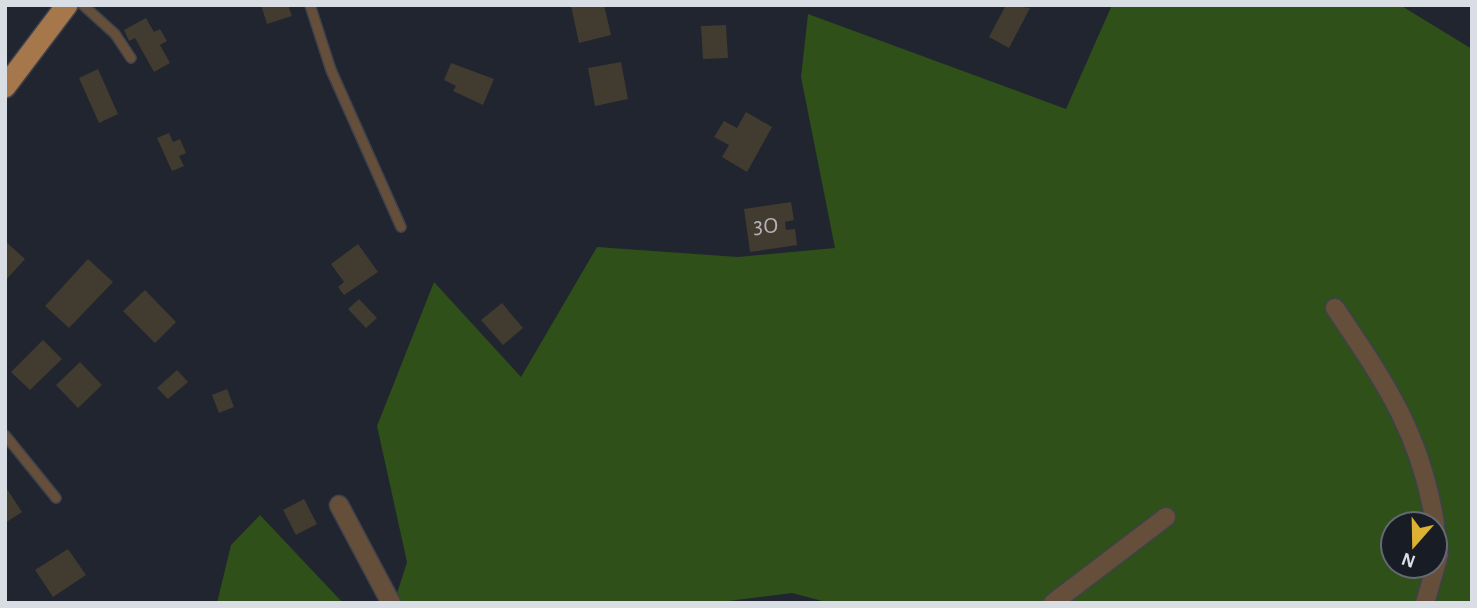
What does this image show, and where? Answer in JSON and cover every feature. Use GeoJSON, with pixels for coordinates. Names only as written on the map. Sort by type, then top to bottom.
{"type":"FeatureCollection","features":[{"type":"Feature","properties":{"kind":"main road"},"geometry":{"type":"LineString","coordinates":[[5,87],[67,5]]}},
{"type":"Feature","properties":{"kind":"street"},"geometry":{"type":"LineString","coordinates":[[1335,309],[1402,412],[1428,480],[1433,510]]}},
{"type":"Feature","properties":{"kind":"street"},"geometry":{"type":"LineString","coordinates":[[339,505],[391,603]]}},
{"type":"Feature","properties":{"kind":"street"},"geometry":{"type":"LineString","coordinates":[[1053,603],[1166,517]]}},
{"type":"Feature","properties":{"kind":"street"},"geometry":{"type":"LineString","coordinates":[[1425,603],[1432,580]]}},
{"type":"Feature","properties":{"kind":"lane"},"geometry":{"type":"LineString","coordinates":[[83,5],[115,34],[131,58]]}},
{"type":"Feature","properties":{"kind":"lane"},"geometry":{"type":"LineString","coordinates":[[310,5],[331,71],[401,227]]}},
{"type":"Feature","properties":{"kind":"lane"},"geometry":{"type":"LineString","coordinates":[[5,435],[56,498]]}},
{"type":"Feature","properties":{"kind":"green space"},"geometry":{"type":"Polygon","coordinates":[[[1112,5],[1400,5],[1472,49],[1472,603],[830,603],[792,593],[713,603],[394,603],[407,562],[377,426],[434,282],[521,377],[597,247],[738,257],[835,248],[801,77],[808,14],[1066,109],[1112,5]]]}},
{"type":"Feature","properties":{"kind":"green space"},"geometry":{"type":"Polygon","coordinates":[[[260,515],[343,603],[217,603],[231,545],[260,515]]]}},
{"type":"Feature","properties":{"kind":"building"},"geometry":{"type":"Polygon","coordinates":[[[261,5],[288,5],[292,16],[267,24],[261,5]]]}},
{"type":"Feature","properties":{"kind":"building"},"geometry":{"type":"Polygon","coordinates":[[[604,5],[611,35],[579,43],[571,6],[604,5]]]}},
{"type":"Feature","properties":{"kind":"building"},"geometry":{"type":"Polygon","coordinates":[[[1006,5],[1030,8],[1009,48],[989,37],[1006,5]]]}},
{"type":"Feature","properties":{"kind":"building"},"geometry":{"type":"Polygon","coordinates":[[[146,18],[154,32],[160,29],[167,41],[160,45],[170,63],[154,72],[135,38],[129,41],[124,30],[146,18]]]}},
{"type":"Feature","properties":{"kind":"building"},"geometry":{"type":"Polygon","coordinates":[[[726,25],[728,58],[703,59],[701,26],[726,25]]]}},
{"type":"Feature","properties":{"kind":"building"},"geometry":{"type":"Polygon","coordinates":[[[621,62],[628,99],[595,106],[588,68],[621,62]]]}},
{"type":"Feature","properties":{"kind":"building"},"geometry":{"type":"Polygon","coordinates":[[[451,63],[494,79],[483,105],[453,91],[456,86],[444,80],[451,63]]]}},
{"type":"Feature","properties":{"kind":"building"},"geometry":{"type":"Polygon","coordinates":[[[98,69],[118,114],[99,123],[79,78],[98,69]]]}},
{"type":"Feature","properties":{"kind":"building"},"geometry":{"type":"Polygon","coordinates":[[[746,112],[772,127],[747,172],[722,157],[729,145],[714,137],[724,121],[737,128],[746,112]]]}},
{"type":"Feature","properties":{"kind":"building"},"geometry":{"type":"Polygon","coordinates":[[[169,133],[173,142],[180,139],[186,153],[179,156],[184,166],[172,171],[157,138],[169,133]]]}},
{"type":"Feature","properties":{"kind":"building"},"geometry":{"type":"Polygon","coordinates":[[[791,202],[794,220],[785,222],[786,230],[795,229],[797,245],[750,252],[744,209],[791,202]]]}},
{"type":"Feature","properties":{"kind":"building"},"geometry":{"type":"Polygon","coordinates":[[[5,241],[25,259],[5,281],[5,241]]]}},
{"type":"Feature","properties":{"kind":"building"},"geometry":{"type":"Polygon","coordinates":[[[358,244],[378,272],[344,295],[338,287],[344,282],[331,264],[358,244]]]}},
{"type":"Feature","properties":{"kind":"building"},"geometry":{"type":"Polygon","coordinates":[[[88,259],[113,282],[69,328],[45,306],[88,259]]]}},
{"type":"Feature","properties":{"kind":"building"},"geometry":{"type":"Polygon","coordinates":[[[145,290],[176,322],[155,343],[123,311],[145,290]]]}},
{"type":"Feature","properties":{"kind":"building"},"geometry":{"type":"Polygon","coordinates":[[[359,299],[377,318],[366,328],[348,309],[359,299]]]}},
{"type":"Feature","properties":{"kind":"building"},"geometry":{"type":"Polygon","coordinates":[[[502,303],[523,328],[503,345],[481,320],[502,303]]]}},
{"type":"Feature","properties":{"kind":"building"},"geometry":{"type":"Polygon","coordinates":[[[43,340],[62,359],[30,390],[11,372],[43,340]]]}},
{"type":"Feature","properties":{"kind":"building"},"geometry":{"type":"Polygon","coordinates":[[[80,362],[102,385],[78,408],[56,385],[80,362]]]}},
{"type":"Feature","properties":{"kind":"building"},"geometry":{"type":"Polygon","coordinates":[[[177,370],[188,382],[168,399],[157,388],[177,370]]]}},
{"type":"Feature","properties":{"kind":"building"},"geometry":{"type":"Polygon","coordinates":[[[227,389],[234,407],[219,413],[212,395],[227,389]]]}},
{"type":"Feature","properties":{"kind":"building"},"geometry":{"type":"Polygon","coordinates":[[[5,486],[22,512],[5,523],[5,486]]]}},
{"type":"Feature","properties":{"kind":"building"},"geometry":{"type":"Polygon","coordinates":[[[304,499],[317,524],[296,535],[283,510],[304,499]]]}},
{"type":"Feature","properties":{"kind":"building"},"geometry":{"type":"Polygon","coordinates":[[[68,549],[86,575],[53,597],[35,570],[68,549]]]}}]}
